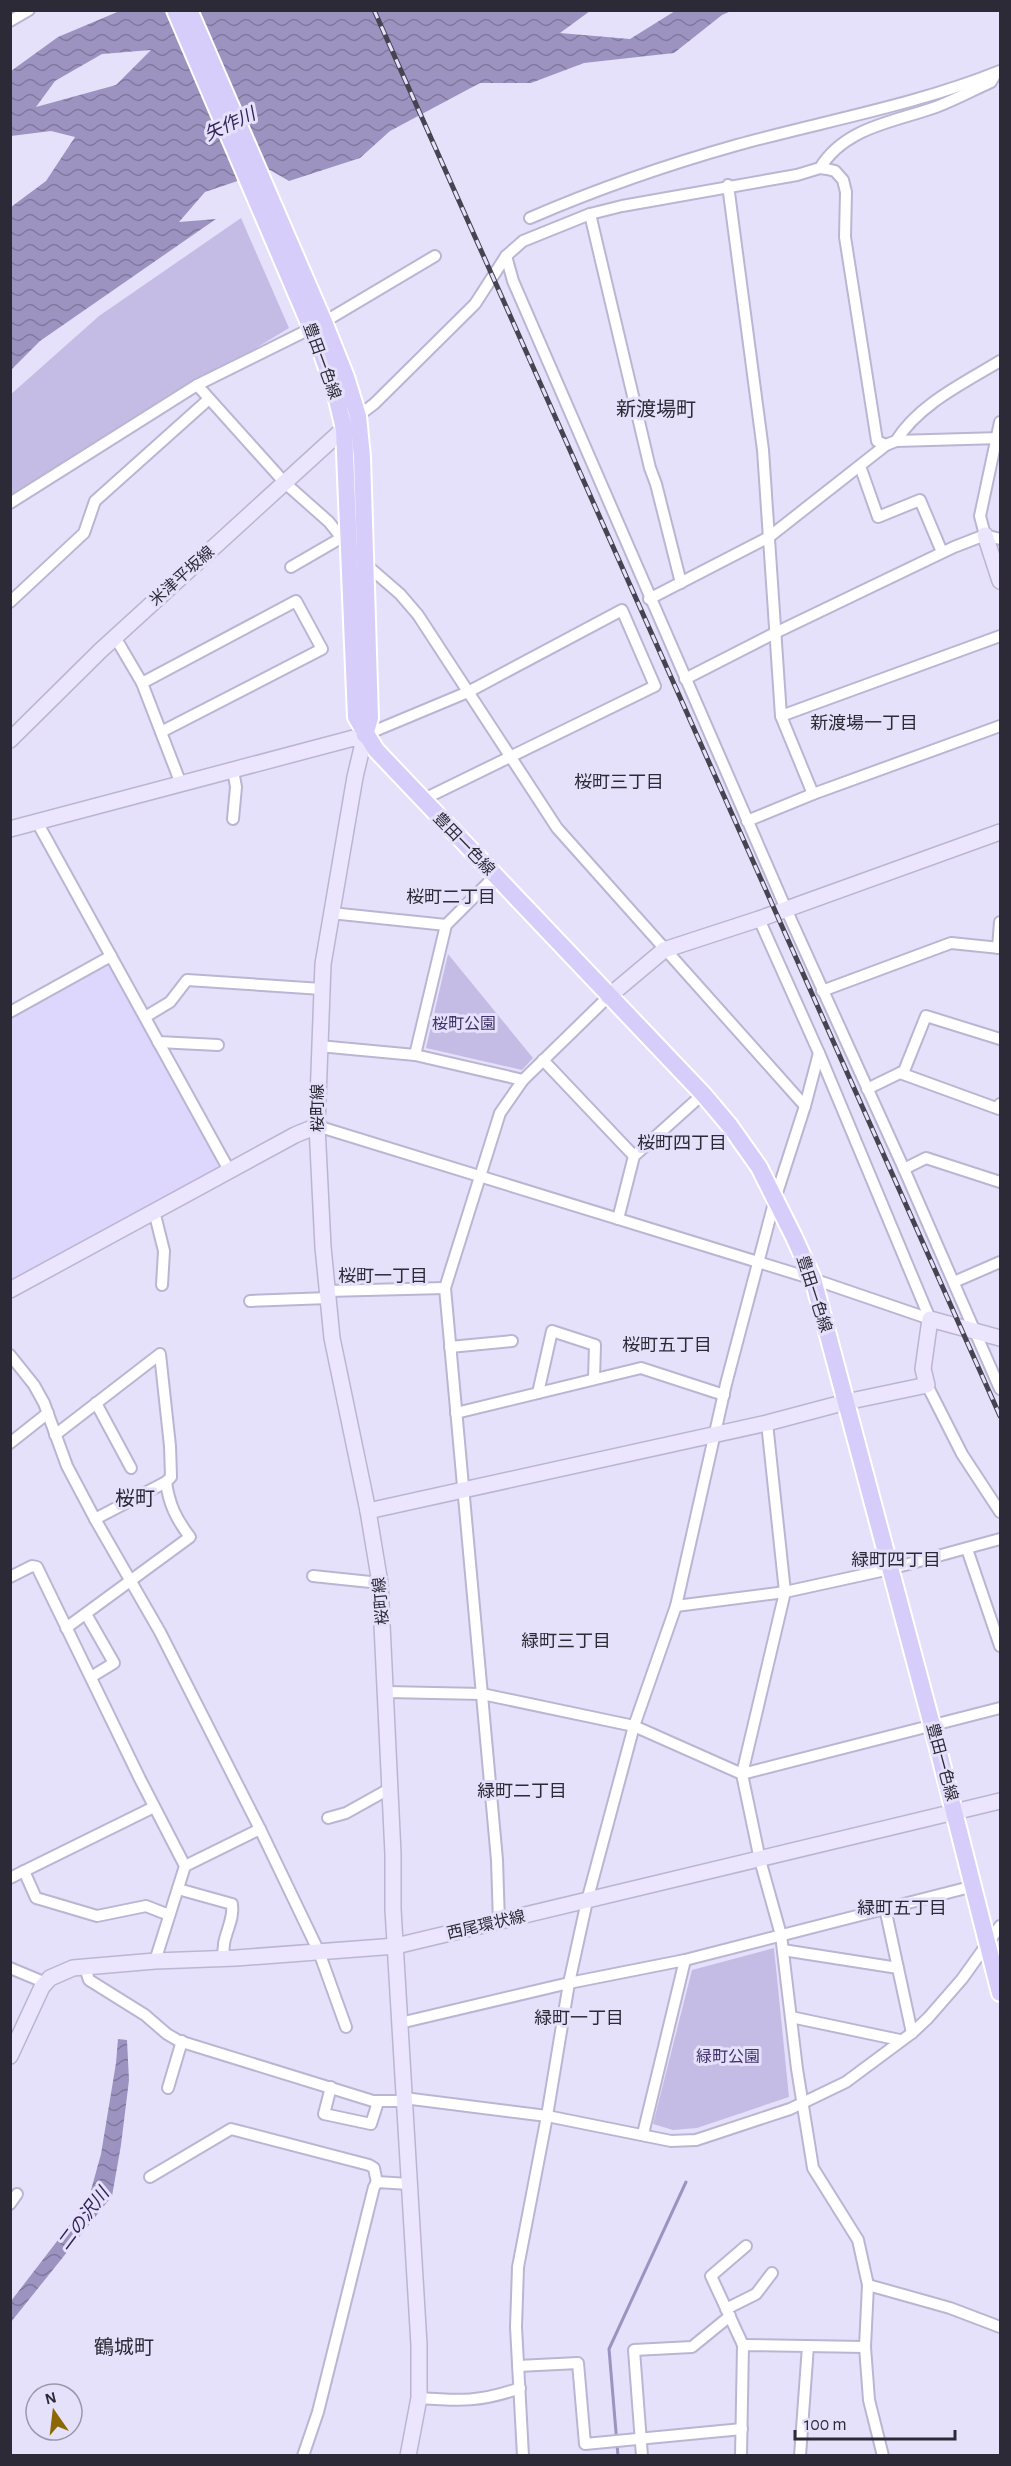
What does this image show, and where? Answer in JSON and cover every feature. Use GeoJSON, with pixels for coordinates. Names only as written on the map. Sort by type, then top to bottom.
{"type":"FeatureCollection","features":[{"type":"Feature","properties":{"kind":"main road","name":"豊田一色線"},"geometry":{"type":"LineString","coordinates":[[175,10],[315,320],[346,377],[358,416],[362,457],[370,718],[365,735]]}},
{"type":"Feature","properties":{"kind":"main road","name":"豊田一色線"},"geometry":{"type":"LineString","coordinates":[[189,10],[315,320],[344,429],[345,543],[356,717],[375,750],[608,997],[703,1094],[730,1126],[759,1167],[813,1279],[955,1812],[1000,1993]]}},
{"type":"Feature","properties":{"kind":"street"},"geometry":{"type":"LineString","coordinates":[[10,21],[29,10]]}},
{"type":"Feature","properties":{"kind":"street"},"geometry":{"type":"LineString","coordinates":[[820,168],[835,149],[867,129],[936,107],[991,82],[998,72]]}},
{"type":"Feature","properties":{"kind":"street"},"geometry":{"type":"LineString","coordinates":[[530,218],[580,196],[643,174],[737,145],[841,120],[922,97],[998,72]]}},
{"type":"Feature","properties":{"kind":"street"},"geometry":{"type":"LineString","coordinates":[[358,416],[374,404],[475,304],[506,256],[523,241],[590,214],[651,199],[797,175],[820,168],[839,175],[845,187],[845,237],[877,441],[891,443],[999,438]]}},
{"type":"Feature","properties":{"kind":"street"},"geometry":{"type":"LineString","coordinates":[[728,185],[758,404],[781,716],[813,794]]}},
{"type":"Feature","properties":{"kind":"street"},"geometry":{"type":"LineString","coordinates":[[590,214],[650,468],[657,484],[681,582]]}},
{"type":"Feature","properties":{"kind":"street"},"geometry":{"type":"LineString","coordinates":[[10,503],[196,386],[435,256]]}},
{"type":"Feature","properties":{"kind":"street"},"geometry":{"type":"LineString","coordinates":[[506,256],[513,281],[650,599],[1000,1389]]}},
{"type":"Feature","properties":{"kind":"street"},"geometry":{"type":"LineString","coordinates":[[650,599],[769,537],[891,443],[933,402],[1000,361]]}},
{"type":"Feature","properties":{"kind":"street"},"geometry":{"type":"LineString","coordinates":[[196,386],[285,483],[329,522],[366,565],[400,594],[418,615],[557,828],[805,1106]]}},
{"type":"Feature","properties":{"kind":"street"},"geometry":{"type":"LineString","coordinates":[[10,602],[84,533],[95,501],[209,399]]}},
{"type":"Feature","properties":{"kind":"street","name":"米津平坂線"},"geometry":{"type":"LineString","coordinates":[[10,740],[115,637],[358,416]]}},
{"type":"Feature","properties":{"kind":"street"},"geometry":{"type":"LineString","coordinates":[[1000,422],[999,438],[980,516],[1000,581]]}},
{"type":"Feature","properties":{"kind":"street"},"geometry":{"type":"LineString","coordinates":[[860,466],[878,517],[920,500],[942,552]]}},
{"type":"Feature","properties":{"kind":"street"},"geometry":{"type":"LineString","coordinates":[[685,679],[942,552],[985,536],[1000,539]]}},
{"type":"Feature","properties":{"kind":"street"},"geometry":{"type":"LineString","coordinates":[[291,567],[345,543]]}},
{"type":"Feature","properties":{"kind":"street"},"geometry":{"type":"LineString","coordinates":[[142,683],[296,601],[322,649],[161,732]]}},
{"type":"Feature","properties":{"kind":"street"},"geometry":{"type":"LineString","coordinates":[[10,829],[365,735],[468,692],[622,610],[655,686],[422,800]]}},
{"type":"Feature","properties":{"kind":"street"},"geometry":{"type":"LineString","coordinates":[[781,716],[1000,636]]}},
{"type":"Feature","properties":{"kind":"street"},"geometry":{"type":"LineString","coordinates":[[115,637],[142,683],[181,784]]}},
{"type":"Feature","properties":{"kind":"street"},"geometry":{"type":"LineString","coordinates":[[747,821],[813,794],[1000,726]]}},
{"type":"Feature","properties":{"kind":"street","name":"桜町線"},"geometry":{"type":"LineString","coordinates":[[365,735],[355,777],[323,964],[317,1126],[327,1295],[332,1338],[368,1511],[380,1583],[396,1946],[419,2345],[419,2398],[408,2456]]}},
{"type":"Feature","properties":{"kind":"street"},"geometry":{"type":"LineString","coordinates":[[233,770],[236,787],[233,819]]}},
{"type":"Feature","properties":{"kind":"street"},"geometry":{"type":"LineString","coordinates":[[37,822],[230,1170]]}},
{"type":"Feature","properties":{"kind":"street"},"geometry":{"type":"LineString","coordinates":[[499,1923],[497,1860],[445,1288],[500,1113],[523,1080],[543,1060],[608,997],[664,950],[759,919],[1000,832]]}},
{"type":"Feature","properties":{"kind":"street"},"geometry":{"type":"LineString","coordinates":[[415,1055],[446,925],[495,876]]}},
{"type":"Feature","properties":{"kind":"street"},"geometry":{"type":"LineString","coordinates":[[331,913],[446,925]]}},
{"type":"Feature","properties":{"kind":"street"},"geometry":{"type":"LineString","coordinates":[[759,919],[819,1053],[930,1319],[922,1369],[927,1385],[962,1454],[1000,1512]]}},
{"type":"Feature","properties":{"kind":"street"},"geometry":{"type":"LineString","coordinates":[[822,991],[951,943],[999,948],[1000,922]]}},
{"type":"Feature","properties":{"kind":"street"},"geometry":{"type":"LineString","coordinates":[[10,1012],[111,956]]}},
{"type":"Feature","properties":{"kind":"street"},"geometry":{"type":"LineString","coordinates":[[145,1017],[170,1002],[187,981],[322,989]]}},
{"type":"Feature","properties":{"kind":"street"},"geometry":{"type":"LineString","coordinates":[[867,1089],[904,1071],[926,1016],[1000,1039]]}},
{"type":"Feature","properties":{"kind":"street"},"geometry":{"type":"LineString","coordinates":[[158,1042],[218,1045]]}},
{"type":"Feature","properties":{"kind":"street"},"geometry":{"type":"LineString","coordinates":[[319,1046],[415,1055],[523,1080]]}},
{"type":"Feature","properties":{"kind":"street"},"geometry":{"type":"LineString","coordinates":[[523,2456],[516,2326],[518,2267],[548,2116],[569,1983],[587,1901],[634,1726],[676,1606],[724,1395],[775,1199],[805,1106],[819,1053]]}},
{"type":"Feature","properties":{"kind":"street"},"geometry":{"type":"LineString","coordinates":[[543,1060],[634,1156]]}},
{"type":"Feature","properties":{"kind":"street"},"geometry":{"type":"LineString","coordinates":[[900,1073],[1000,1107]]}},
{"type":"Feature","properties":{"kind":"street"},"geometry":{"type":"LineString","coordinates":[[618,1219],[634,1156],[703,1094]]}},
{"type":"Feature","properties":{"kind":"street"},"geometry":{"type":"LineString","coordinates":[[10,1290],[295,1135],[317,1126],[813,1279],[930,1319],[1000,1338]]}},
{"type":"Feature","properties":{"kind":"street"},"geometry":{"type":"LineString","coordinates":[[904,1169],[926,1158],[1000,1182]]}},
{"type":"Feature","properties":{"kind":"street"},"geometry":{"type":"LineString","coordinates":[[154,1212],[164,1251],[162,1285]]}},
{"type":"Feature","properties":{"kind":"street"},"geometry":{"type":"LineString","coordinates":[[954,1282],[1000,1262]]}},
{"type":"Feature","properties":{"kind":"street"},"geometry":{"type":"LineString","coordinates":[[250,1301],[445,1288]]}},
{"type":"Feature","properties":{"kind":"street"},"geometry":{"type":"LineString","coordinates":[[538,1393],[552,1331],[595,1345],[594,1379]]}},
{"type":"Feature","properties":{"kind":"street"},"geometry":{"type":"LineString","coordinates":[[450,1347],[512,1341]]}},
{"type":"Feature","properties":{"kind":"street"},"geometry":{"type":"LineString","coordinates":[[55,1435],[160,1354],[171,1477],[166,1482],[95,1519]]}},
{"type":"Feature","properties":{"kind":"street"},"geometry":{"type":"LineString","coordinates":[[10,1355],[34,1385],[48,1413],[68,1466],[95,1519],[132,1580],[260,1829],[319,1952],[346,2027]]}},
{"type":"Feature","properties":{"kind":"street"},"geometry":{"type":"LineString","coordinates":[[456,1413],[641,1368],[724,1395]]}},
{"type":"Feature","properties":{"kind":"street"},"geometry":{"type":"LineString","coordinates":[[368,1511],[767,1423],[846,1402],[927,1385]]}},
{"type":"Feature","properties":{"kind":"street"},"geometry":{"type":"LineString","coordinates":[[96,1403],[131,1468]]}},
{"type":"Feature","properties":{"kind":"street"},"geometry":{"type":"LineString","coordinates":[[10,1443],[48,1413]]}},
{"type":"Feature","properties":{"kind":"street"},"geometry":{"type":"LineString","coordinates":[[767,1423],[785,1592],[742,1773],[760,1860],[781,1935],[802,2103],[813,2168],[858,2240],[868,2285],[866,2347],[869,2400],[883,2456]]}},
{"type":"Feature","properties":{"kind":"street"},"geometry":{"type":"LineString","coordinates":[[66,1628],[190,1537],[171,1507],[166,1482]]}},
{"type":"Feature","properties":{"kind":"street"},"geometry":{"type":"LineString","coordinates":[[676,1606],[785,1592],[890,1569],[1000,1539]]}},
{"type":"Feature","properties":{"kind":"street"},"geometry":{"type":"LineString","coordinates":[[967,1549],[1000,1646]]}},
{"type":"Feature","properties":{"kind":"street"},"geometry":{"type":"LineString","coordinates":[[10,1577],[32,1566],[37,1567],[154,1808],[185,1866],[155,1961]]}},
{"type":"Feature","properties":{"kind":"street"},"geometry":{"type":"LineString","coordinates":[[313,1576],[380,1583]]}},
{"type":"Feature","properties":{"kind":"street"},"geometry":{"type":"LineString","coordinates":[[86,1614],[114,1663],[91,1677]]}},
{"type":"Feature","properties":{"kind":"street"},"geometry":{"type":"LineString","coordinates":[[386,1692],[482,1694],[634,1726],[742,1773],[1000,1708]]}},
{"type":"Feature","properties":{"kind":"street"},"geometry":{"type":"LineString","coordinates":[[328,1818],[346,1813],[389,1789]]}},
{"type":"Feature","properties":{"kind":"street","name":"西尾環状線"},"geometry":{"type":"LineString","coordinates":[[46,1983],[50,1978],[62,1972],[85,1968],[155,1961],[224,1959],[396,1946],[1000,1802]]}},
{"type":"Feature","properties":{"kind":"street"},"geometry":{"type":"LineString","coordinates":[[10,1878],[154,1808]]}},
{"type":"Feature","properties":{"kind":"street"},"geometry":{"type":"LineString","coordinates":[[185,1866],[260,1829]]}},
{"type":"Feature","properties":{"kind":"street"},"geometry":{"type":"LineString","coordinates":[[24,1871],[36,1898],[42,1900],[97,1916],[146,1906],[169,1915]]}},
{"type":"Feature","properties":{"kind":"street"},"geometry":{"type":"LineString","coordinates":[[400,2023],[569,1983],[685,1960],[974,1886]]}},
{"type":"Feature","properties":{"kind":"street"},"geometry":{"type":"LineString","coordinates":[[178,1889],[232,1904],[222,1944],[224,1959]]}},
{"type":"Feature","properties":{"kind":"street"},"geometry":{"type":"LineString","coordinates":[[885,1908],[912,2033]]}},
{"type":"Feature","properties":{"kind":"street"},"geometry":{"type":"LineString","coordinates":[[85,1968],[89,1980],[145,2015],[166,2034],[378,2102],[404,2099],[548,2116],[671,2141],[696,2140],[802,2103],[846,2082],[912,2033],[963,1979],[1000,1926]]}},
{"type":"Feature","properties":{"kind":"street"},"geometry":{"type":"LineString","coordinates":[[783,1950],[898,1968]]}},
{"type":"Feature","properties":{"kind":"street"},"geometry":{"type":"LineString","coordinates":[[643,2134],[685,1960]]}},
{"type":"Feature","properties":{"kind":"street"},"geometry":{"type":"LineString","coordinates":[[10,1968],[46,1983],[38,1995],[10,2056]]}},
{"type":"Feature","properties":{"kind":"street"},"geometry":{"type":"LineString","coordinates":[[791,2017],[900,2040]]}},
{"type":"Feature","properties":{"kind":"street"},"geometry":{"type":"LineString","coordinates":[[168,2088],[182,2041]]}},
{"type":"Feature","properties":{"kind":"street"},"geometry":{"type":"LineString","coordinates":[[331,2087],[324,2114],[371,2124],[378,2102]]}},
{"type":"Feature","properties":{"kind":"street"},"geometry":{"type":"LineString","coordinates":[[150,2177],[231,2129],[374,2168],[376,2183],[318,2412],[303,2456]]}},
{"type":"Feature","properties":{"kind":"street"},"geometry":{"type":"LineString","coordinates":[[376,2183],[409,2184]]}},
{"type":"Feature","properties":{"kind":"street"},"geometry":{"type":"LineString","coordinates":[[10,2204],[17,2194]]}},
{"type":"Feature","properties":{"kind":"street"},"geometry":{"type":"LineString","coordinates":[[741,2456],[743,2345],[711,2276],[746,2246]]}},
{"type":"Feature","properties":{"kind":"street"},"geometry":{"type":"LineString","coordinates":[[642,2456],[634,2350],[692,2347],[728,2312],[756,2294],[772,2273]]}},
{"type":"Feature","properties":{"kind":"street"},"geometry":{"type":"LineString","coordinates":[[868,2285],[950,2308],[1000,2327]]}},
{"type":"Feature","properties":{"kind":"street"},"geometry":{"type":"LineString","coordinates":[[743,2345],[866,2347]]}},
{"type":"Feature","properties":{"kind":"street"},"geometry":{"type":"LineString","coordinates":[[800,2456],[808,2346]]}},
{"type":"Feature","properties":{"kind":"street"},"geometry":{"type":"LineString","coordinates":[[518,2366],[578,2363],[585,2450],[640,2439],[742,2429]]}},
{"type":"Feature","properties":{"kind":"street"},"geometry":{"type":"LineString","coordinates":[[419,2398],[465,2402],[492,2398],[520,2388]]}},
{"type":"Feature","properties":{"kind":"shaded area"},"geometry":{"type":"Polygon","coordinates":[[[108,963],[221,1168],[11,1283],[11,1016],[108,963]]]}},
{"type":"Feature","properties":{"kind":"green space"},"geometry":{"type":"Polygon","coordinates":[[[241,218],[289,328],[11,497],[10,395],[99,316],[241,218]]]}},
{"type":"Feature","properties":{"kind":"green space","name":"桜町公園"},"geometry":{"type":"Polygon","coordinates":[[[448,954],[533,1058],[522,1070],[426,1048],[448,954]]]}},
{"type":"Feature","properties":{"kind":"green space","name":"緑町公園"},"geometry":{"type":"Polygon","coordinates":[[[774,1948],[789,2097],[697,2128],[673,2130],[653,2124],[692,1970],[774,1948]]]}},
{"type":"Feature","properties":{"kind":"water","name":"矢作川"},"geometry":{"type":"Polygon","coordinates":[[[122,10],[590,11],[560,33],[630,39],[675,11],[731,11],[722,15],[674,53],[584,63],[531,83],[480,83],[390,131],[360,158],[289,181],[270,170],[205,192],[179,222],[216,219],[40,341],[11,370],[11,207],[46,181],[75,137],[51,131],[11,136],[11,71],[58,37],[122,10]],[[151,50],[102,54],[55,81],[36,107],[116,85],[151,50]]]}},
{"type":"Feature","properties":{"kind":"water","name":"二の沢川"},"geometry":{"type":"Polygon","coordinates":[[[118,2039],[127,2040],[129,2080],[112,2196],[11,2322],[11,2301],[88,2201],[101,2154],[118,2039]]]}},
{"type":"Feature","properties":{"kind":"waterway"},"geometry":{"type":"LineString","coordinates":[[618,2456],[609,2349],[686,2182]]}},
{"type":"Feature","properties":{"kind":"railway"},"geometry":{"type":"LineString","coordinates":[[374,10],[1000,1416]]}},
{"type":"Feature","properties":{"kind":"district","name":"新渡場町"},"geometry":{"type":"Point","coordinates":[656,410]}},
{"type":"Feature","properties":{"kind":"district","name":"新渡場一丁目"},"geometry":{"type":"Point","coordinates":[864,724]}},
{"type":"Feature","properties":{"kind":"district","name":"桜町三丁目"},"geometry":{"type":"Point","coordinates":[619,783]}},
{"type":"Feature","properties":{"kind":"district","name":"桜町二丁目"},"geometry":{"type":"Point","coordinates":[451,898]}},
{"type":"Feature","properties":{"kind":"district","name":"桜町四丁目"},"geometry":{"type":"Point","coordinates":[682,1144]}},
{"type":"Feature","properties":{"kind":"district","name":"桜町一丁目"},"geometry":{"type":"Point","coordinates":[383,1277]}},
{"type":"Feature","properties":{"kind":"district","name":"桜町五丁目"},"geometry":{"type":"Point","coordinates":[667,1346]}},
{"type":"Feature","properties":{"kind":"district","name":"桜町"},"geometry":{"type":"Point","coordinates":[135,1499]}},
{"type":"Feature","properties":{"kind":"district","name":"緑町四丁目"},"geometry":{"type":"Point","coordinates":[896,1561]}},
{"type":"Feature","properties":{"kind":"district","name":"緑町三丁目"},"geometry":{"type":"Point","coordinates":[566,1642]}},
{"type":"Feature","properties":{"kind":"district","name":"緑町二丁目"},"geometry":{"type":"Point","coordinates":[522,1792]}},
{"type":"Feature","properties":{"kind":"district","name":"緑町五丁目"},"geometry":{"type":"Point","coordinates":[902,1909]}},
{"type":"Feature","properties":{"kind":"district","name":"緑町一丁目"},"geometry":{"type":"Point","coordinates":[579,2019]}},
{"type":"Feature","properties":{"kind":"district","name":"鶴城町"},"geometry":{"type":"Point","coordinates":[124,2348]}}]}
